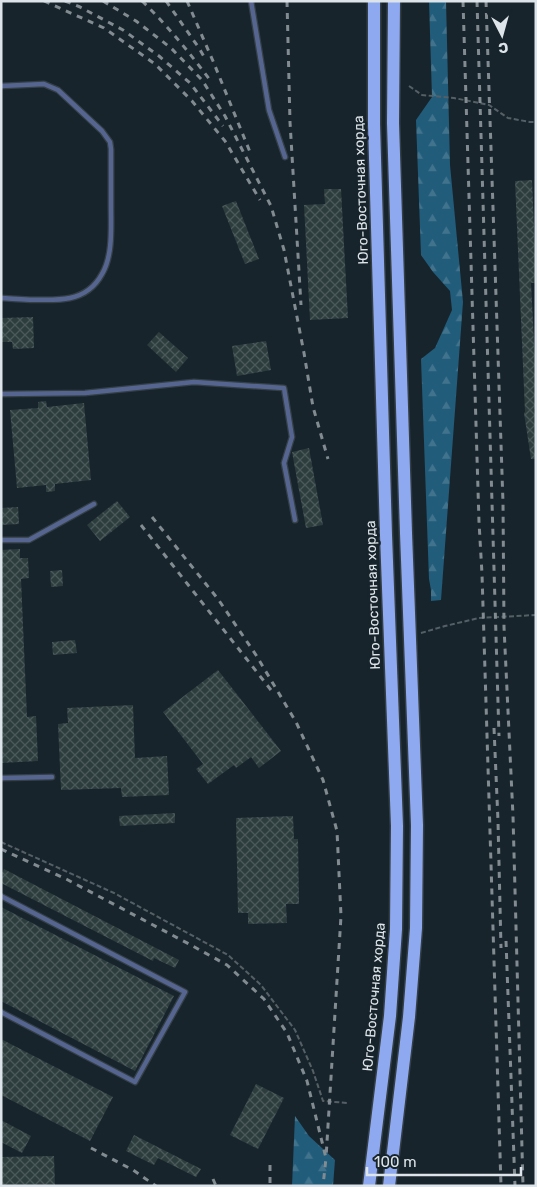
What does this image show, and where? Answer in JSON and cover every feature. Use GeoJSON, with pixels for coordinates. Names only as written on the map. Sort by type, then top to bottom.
{"type":"FeatureCollection","features":[{"type":"Feature","properties":{"kind":"main road","name":"Юго-Восточная хорда"},"geometry":{"type":"LineString","coordinates":[[369,1186],[390,1016],[396,929],[397,826],[374,124],[374,1]]}},
{"type":"Feature","properties":{"kind":"main road"},"geometry":{"type":"LineString","coordinates":[[389,1186],[409,1017],[416,928],[416,825],[394,123],[394,1]]}},
{"type":"Feature","properties":{"kind":"lane"},"geometry":{"type":"LineString","coordinates":[[251,1],[269,110],[285,157]]}},
{"type":"Feature","properties":{"kind":"lane"},"geometry":{"type":"LineString","coordinates":[[1,86],[44,84],[58,90],[102,131],[110,142],[112,150],[111,236],[103,273],[95,284],[85,293],[69,299],[1,298]]}},
{"type":"Feature","properties":{"kind":"lane"},"geometry":{"type":"LineString","coordinates":[[1,394],[85,393],[194,382],[284,388],[292,437],[284,463],[295,520]]}},
{"type":"Feature","properties":{"kind":"lane"},"geometry":{"type":"LineString","coordinates":[[1,540],[29,540],[94,504]]}},
{"type":"Feature","properties":{"kind":"lane"},"geometry":{"type":"LineString","coordinates":[[1,778],[52,777]]}},
{"type":"Feature","properties":{"kind":"lane"},"geometry":{"type":"LineString","coordinates":[[1,896],[185,992],[135,1082],[1,1012]]}},
{"type":"Feature","properties":{"kind":"path"},"geometry":{"type":"LineString","coordinates":[[409,86],[422,95],[454,98],[489,105],[508,118],[535,122]]}},
{"type":"Feature","properties":{"kind":"path"},"geometry":{"type":"LineString","coordinates":[[410,637],[479,618],[536,615]]}},
{"type":"Feature","properties":{"kind":"path"},"geometry":{"type":"LineString","coordinates":[[1,842],[114,893],[228,955],[261,985],[295,1030],[313,1071],[323,1102],[348,1103]]}},
{"type":"Feature","properties":{"kind":"green space"},"geometry":{"type":"Polygon","coordinates":[[[429,1],[446,1],[450,165],[463,302],[441,600],[431,601],[421,359],[435,348],[452,310],[450,291],[421,255],[416,120],[432,97],[429,1]]]}},
{"type":"Feature","properties":{"kind":"green space"},"geometry":{"type":"Polygon","coordinates":[[[295,1116],[309,1136],[335,1160],[333,1186],[292,1186],[295,1116]]]}},
{"type":"Feature","properties":{"kind":"building"},"geometry":{"type":"Polygon","coordinates":[[[532,180],[536,275],[536,283],[531,283],[536,380],[536,409],[534,409],[536,459],[531,459],[524,413],[515,181],[532,180]]]}},
{"type":"Feature","properties":{"kind":"building"},"geometry":{"type":"Polygon","coordinates":[[[324,189],[341,189],[348,318],[310,320],[304,205],[325,204],[324,189]]]}},
{"type":"Feature","properties":{"kind":"building"},"geometry":{"type":"Polygon","coordinates":[[[236,201],[259,259],[245,264],[222,206],[236,201]]]}},
{"type":"Feature","properties":{"kind":"building"},"geometry":{"type":"Polygon","coordinates":[[[33,317],[34,348],[13,349],[12,342],[1,342],[1,318],[33,317]]]}},
{"type":"Feature","properties":{"kind":"building"},"geometry":{"type":"Polygon","coordinates":[[[159,332],[188,358],[176,372],[147,345],[159,332]]]}},
{"type":"Feature","properties":{"kind":"building"},"geometry":{"type":"Polygon","coordinates":[[[266,341],[271,370],[237,376],[232,346],[266,341]]]}},
{"type":"Feature","properties":{"kind":"building"},"geometry":{"type":"Polygon","coordinates":[[[46,401],[47,407],[84,403],[91,480],[55,484],[55,491],[46,492],[46,485],[17,488],[10,410],[38,408],[38,402],[46,401]]]}},
{"type":"Feature","properties":{"kind":"building"},"geometry":{"type":"Polygon","coordinates":[[[309,448],[323,525],[306,528],[292,452],[309,448]]]}},
{"type":"Feature","properties":{"kind":"building"},"geometry":{"type":"Polygon","coordinates":[[[117,501],[130,517],[100,541],[87,525],[117,501]]]}},
{"type":"Feature","properties":{"kind":"building"},"geometry":{"type":"Polygon","coordinates":[[[18,507],[19,524],[1,525],[1,508],[18,507]]]}},
{"type":"Feature","properties":{"kind":"building"},"geometry":{"type":"Polygon","coordinates":[[[20,549],[20,558],[28,558],[29,578],[21,579],[27,717],[36,716],[38,761],[1,763],[1,550],[20,549]]]}},
{"type":"Feature","properties":{"kind":"building"},"geometry":{"type":"Polygon","coordinates":[[[62,570],[63,586],[51,587],[50,571],[62,570]]]}},
{"type":"Feature","properties":{"kind":"building"},"geometry":{"type":"Polygon","coordinates":[[[75,640],[77,653],[53,655],[52,642],[75,640]]]}},
{"type":"Feature","properties":{"kind":"building"},"geometry":{"type":"Polygon","coordinates":[[[218,670],[281,751],[259,768],[251,757],[236,768],[234,765],[208,784],[196,769],[203,764],[163,712],[218,670]]]}},
{"type":"Feature","properties":{"kind":"building"},"geometry":{"type":"Polygon","coordinates":[[[133,705],[135,758],[167,756],[169,795],[122,797],[121,788],[61,790],[58,724],[68,723],[67,708],[133,705]]]}},
{"type":"Feature","properties":{"kind":"building"},"geometry":{"type":"Polygon","coordinates":[[[175,813],[175,823],[120,826],[119,816],[175,813]]]}},
{"type":"Feature","properties":{"kind":"building"},"geometry":{"type":"Polygon","coordinates":[[[293,816],[294,839],[298,839],[299,904],[286,904],[287,923],[248,924],[248,913],[238,913],[236,818],[293,816]]]}},
{"type":"Feature","properties":{"kind":"building"},"geometry":{"type":"Polygon","coordinates":[[[4,869],[179,960],[175,968],[154,958],[153,961],[1,883],[1,875],[4,869]]]}},
{"type":"Feature","properties":{"kind":"building"},"geometry":{"type":"Polygon","coordinates":[[[1,907],[174,996],[135,1071],[1,1001],[1,907]]]}},
{"type":"Feature","properties":{"kind":"building"},"geometry":{"type":"Polygon","coordinates":[[[1,1039],[113,1097],[90,1141],[1,1095],[1,1039]]]}},
{"type":"Feature","properties":{"kind":"building"},"geometry":{"type":"Polygon","coordinates":[[[256,1084],[284,1098],[258,1149],[230,1135],[256,1084]]]}},
{"type":"Feature","properties":{"kind":"building"},"geometry":{"type":"Polygon","coordinates":[[[1,1120],[31,1136],[22,1153],[1,1142],[1,1120]]]}},
{"type":"Feature","properties":{"kind":"building"},"geometry":{"type":"Polygon","coordinates":[[[134,1135],[201,1169],[196,1177],[158,1158],[154,1165],[126,1151],[134,1135]]]}},
{"type":"Feature","properties":{"kind":"building"},"geometry":{"type":"Polygon","coordinates":[[[54,1156],[55,1186],[1,1186],[1,1157],[54,1156]]]}},
{"type":"Feature","properties":{"kind":"railway"},"geometry":{"type":"LineString","coordinates":[[44,1],[104,28],[155,64],[192,101],[225,141],[260,200]]}},
{"type":"Feature","properties":{"kind":"railway"},"geometry":{"type":"LineString","coordinates":[[65,1],[123,30],[159,56],[190,83],[223,126]]}},
{"type":"Feature","properties":{"kind":"railway"},"geometry":{"type":"LineString","coordinates":[[103,1],[136,21],[171,48],[202,80],[225,116],[271,206],[284,250],[313,407],[328,459]]}},
{"type":"Feature","properties":{"kind":"railway"},"geometry":{"type":"LineString","coordinates":[[142,1],[178,39],[210,80]]}},
{"type":"Feature","properties":{"kind":"railway"},"geometry":{"type":"LineString","coordinates":[[166,1],[206,60]]}},
{"type":"Feature","properties":{"kind":"railway"},"geometry":{"type":"LineString","coordinates":[[187,1],[250,152]]}},
{"type":"Feature","properties":{"kind":"railway"},"geometry":{"type":"LineString","coordinates":[[287,1],[290,122],[301,305]]}},
{"type":"Feature","properties":{"kind":"railway"},"geometry":{"type":"LineString","coordinates":[[463,1],[501,1186]]}},
{"type":"Feature","properties":{"kind":"railway"},"geometry":{"type":"LineString","coordinates":[[477,1],[499,736]]}},
{"type":"Feature","properties":{"kind":"railway"},"geometry":{"type":"LineString","coordinates":[[486,1],[503,503],[504,627],[513,816],[523,1186]]}},
{"type":"Feature","properties":{"kind":"railway"},"geometry":{"type":"LineString","coordinates":[[152,517],[218,599],[256,655],[296,722],[323,780],[337,831],[341,916],[326,1158]]}},
{"type":"Feature","properties":{"kind":"railway"},"geometry":{"type":"LineString","coordinates":[[141,525],[271,690]]}},
{"type":"Feature","properties":{"kind":"railway"},"geometry":{"type":"LineString","coordinates":[[494,728],[501,948]]}},
{"type":"Feature","properties":{"kind":"railway"},"geometry":{"type":"LineString","coordinates":[[1,849],[68,880],[227,965],[264,999],[287,1033],[307,1081],[326,1158],[323,1186]]}},
{"type":"Feature","properties":{"kind":"railway"},"geometry":{"type":"LineString","coordinates":[[506,941],[515,1186]]}},
{"type":"Feature","properties":{"kind":"railway"},"geometry":{"type":"LineString","coordinates":[[91,1148],[133,1170],[156,1186]]}},
{"type":"Feature","properties":{"kind":"railway"},"geometry":{"type":"LineString","coordinates":[[270,1165],[270,1186]]}},
{"type":"Feature","properties":{"kind":"railway"},"geometry":{"type":"LineString","coordinates":[[213,1179],[216,1186]]}}]}
